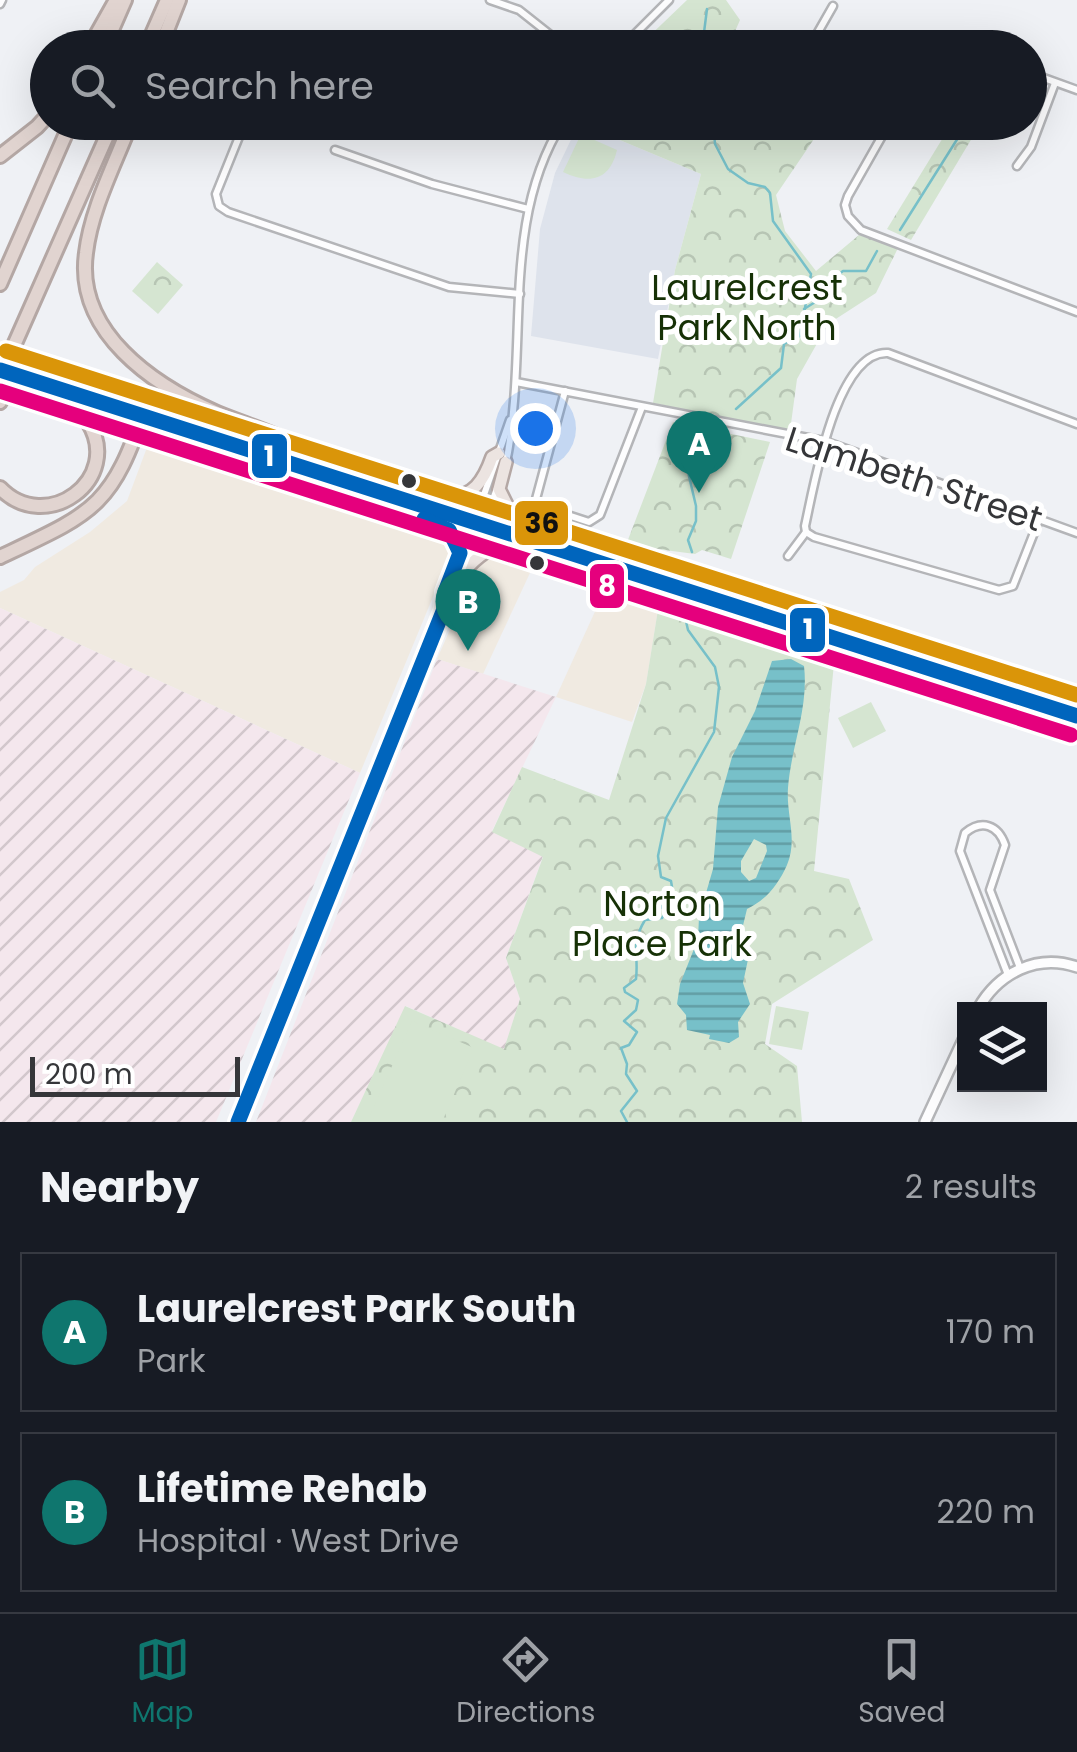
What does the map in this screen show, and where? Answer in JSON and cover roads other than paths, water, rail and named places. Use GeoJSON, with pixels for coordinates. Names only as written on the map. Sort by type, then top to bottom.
{"type":"FeatureCollection","features":[{"type":"Feature","properties":{"kind":"highway"},"geometry":{"type":"LineString","coordinates":[[99,30],[116,0]]}},
{"type":"Feature","properties":{"kind":"highway"},"geometry":{"type":"LineString","coordinates":[[112,30],[125,0]]}},
{"type":"Feature","properties":{"kind":"highway"},"geometry":{"type":"LineString","coordinates":[[154,30],[167,0]]}},
{"type":"Feature","properties":{"kind":"highway"},"geometry":{"type":"LineString","coordinates":[[167,30],[179,0]]}},
{"type":"Feature","properties":{"kind":"highway"},"geometry":{"type":"LineString","coordinates":[[0,156],[30,133]]}},
{"type":"Feature","properties":{"kind":"highway"},"geometry":{"type":"LineString","coordinates":[[0,284],[63,140]]}},
{"type":"Feature","properties":{"kind":"highway"},"geometry":{"type":"LineString","coordinates":[[0,373],[105,140]]}},
{"type":"Feature","properties":{"kind":"highway"},"geometry":{"type":"LineString","coordinates":[[124,140],[86,252],[86,288],[99,322],[127,355],[168,387],[216,412],[302,446],[320,462]]}},
{"type":"Feature","properties":{"kind":"highway"},"geometry":{"type":"LineString","coordinates":[[0,402],[21,343],[22,328]]}},
{"type":"Feature","properties":{"kind":"highway"},"geometry":{"type":"LineString","coordinates":[[0,488],[28,506],[54,506],[80,492],[95,469],[97,446],[89,423],[47,385]]}},
{"type":"Feature","properties":{"kind":"highway"},"geometry":{"type":"LineString","coordinates":[[0,557],[60,528],[98,503],[117,478],[144,411]]}},
{"type":"Feature","properties":{"kind":"main road"},"geometry":{"type":"LineString","coordinates":[[0,360],[32,375],[398,500],[586,546],[1077,702]]}},
{"type":"Feature","properties":{"kind":"main road"},"geometry":{"type":"LineString","coordinates":[[0,373],[32,375],[47,385],[320,462],[426,496],[523,540],[1077,716]]}},
{"type":"Feature","properties":{"kind":"main road"},"geometry":{"type":"LineString","coordinates":[[426,496],[459,498],[482,483],[492,457],[502,458],[499,489],[508,507],[517,514],[580,534],[586,546]]}},
{"type":"Feature","properties":{"kind":"main road"},"geometry":{"type":"LineString","coordinates":[[398,500],[405,513],[448,528],[460,554]]}},
{"type":"Feature","properties":{"kind":"main road"},"geometry":{"type":"LineString","coordinates":[[469,566],[502,542],[523,540]]}},
{"type":"Feature","properties":{"kind":"main road"},"geometry":{"type":"LineString","coordinates":[[918,666],[925,662],[978,679],[982,676],[954,663]]}},
{"type":"Feature","properties":{"kind":"street"},"geometry":{"type":"LineString","coordinates":[[490,0],[519,10],[544,30]]}},
{"type":"Feature","properties":{"kind":"street"},"geometry":{"type":"LineString","coordinates":[[655,0],[661,8]]}},
{"type":"Feature","properties":{"kind":"street"},"geometry":{"type":"LineString","coordinates":[[639,30],[669,0]]}},
{"type":"Feature","properties":{"kind":"street"},"geometry":{"type":"LineString","coordinates":[[819,30],[833,6]]}},
{"type":"Feature","properties":{"kind":"street"},"geometry":{"type":"LineString","coordinates":[[1047,80],[1077,90]]}},
{"type":"Feature","properties":{"kind":"street"},"geometry":{"type":"LineString","coordinates":[[1047,104],[1055,83]]}},
{"type":"Feature","properties":{"kind":"street"},"geometry":{"type":"LineString","coordinates":[[238,140],[216,194],[218,206],[228,212],[449,287],[520,294]]}},
{"type":"Feature","properties":{"kind":"street"},"geometry":{"type":"LineString","coordinates":[[444,609],[457,595],[469,566],[481,520],[512,439],[520,254],[528,210],[556,140]]}},
{"type":"Feature","properties":{"kind":"street"},"geometry":{"type":"LineString","coordinates":[[880,140],[845,205],[854,224],[861,230],[1077,312]]}},
{"type":"Feature","properties":{"kind":"street"},"geometry":{"type":"LineString","coordinates":[[1017,166],[1034,140]]}},
{"type":"Feature","properties":{"kind":"street"},"geometry":{"type":"LineString","coordinates":[[335,150],[432,184],[528,210]]}},
{"type":"Feature","properties":{"kind":"street"},"geometry":{"type":"LineString","coordinates":[[788,556],[806,532],[824,441],[847,385],[868,358],[877,353],[1077,424]]}},
{"type":"Feature","properties":{"kind":"street","name":"Lambeth Street"},"geometry":{"type":"LineString","coordinates":[[516,382],[824,441],[1077,533]]}},
{"type":"Feature","properties":{"kind":"street"},"geometry":{"type":"LineString","coordinates":[[565,391],[536,499],[540,506],[588,522],[600,516],[630,442],[639,407]]}},
{"type":"Feature","properties":{"kind":"street"},"geometry":{"type":"LineString","coordinates":[[238,1122],[444,609],[445,592],[460,554],[481,520]]}},
{"type":"Feature","properties":{"kind":"street"},"geometry":{"type":"LineString","coordinates":[[806,532],[1007,589],[1014,586],[1039,520]]}},
{"type":"Feature","properties":{"kind":"street"},"geometry":{"type":"LineString","coordinates":[[1008,975],[960,851],[965,832],[984,824],[998,831],[1005,845],[990,890],[1020,968]]}},
{"type":"Feature","properties":{"kind":"street"},"geometry":{"type":"LineString","coordinates":[[984,912],[995,907]]}},
{"type":"Feature","properties":{"kind":"street"},"geometry":{"type":"LineString","coordinates":[[983,1002],[991,990],[1020,968],[1044,962],[1077,967]]}},
{"type":"Feature","properties":{"kind":"street"},"geometry":{"type":"LineString","coordinates":[[925,1122],[957,1053]]}},
{"type":"Feature","properties":{"kind":"water"},"geometry":{"type":"Polygon","coordinates":[[[791,659],[804,666],[804,697],[788,788],[792,846],[787,865],[775,885],[747,909],[738,946],[750,950],[743,983],[750,1004],[738,1022],[739,1037],[729,1043],[687,1030],[686,1015],[677,1004],[680,984],[698,939],[699,917],[713,869],[718,807],[732,757],[755,711],[772,661],[791,659]],[[754,839],[741,861],[741,872],[749,881],[756,878],[766,845],[754,839]]]}},
{"type":"Feature","properties":{"kind":"waterway"},"geometry":{"type":"LineString","coordinates":[[704,30],[707,9]]}},
{"type":"Feature","properties":{"kind":"waterway"},"geometry":{"type":"LineString","coordinates":[[715,140],[728,169],[770,193],[773,221],[811,274],[800,336],[784,344],[781,368],[736,409]]}},
{"type":"Feature","properties":{"kind":"waterway"},"geometry":{"type":"LineString","coordinates":[[900,230],[957,140]]}},
{"type":"Feature","properties":{"kind":"waterway"},"geometry":{"type":"LineString","coordinates":[[834,278],[843,271],[866,271],[877,251]]}},
{"type":"Feature","properties":{"kind":"waterway"},"geometry":{"type":"LineString","coordinates":[[804,309],[825,296],[831,284]]}},
{"type":"Feature","properties":{"kind":"waterway"},"geometry":{"type":"LineString","coordinates":[[692,552],[688,540],[696,521],[696,506],[684,455],[688,448],[708,440]]}},
{"type":"Feature","properties":{"kind":"waterway"},"geometry":{"type":"LineString","coordinates":[[627,1122],[621,1111],[637,1091],[626,1074],[621,1048],[629,1045],[637,1032],[624,1021],[636,1010],[638,1000],[624,988],[636,979],[640,929],[645,920],[662,918],[666,912],[658,903],[672,887],[671,881],[661,877],[658,856],[666,818],[714,732],[719,687],[715,667],[688,630],[685,617]]}},
{"type":"Feature","properties":{"kind":"place","name":"Laurelcrest Park South"},"geometry":{"type":"Point","coordinates":[699,493]}},
{"type":"Feature","properties":{"kind":"place","name":"Lifetime Rehab"},"geometry":{"type":"Point","coordinates":[468,651]}},
{"type":"Feature","properties":{"kind":"park label","name":"Laurelcrest Park North"},"geometry":{"type":"Point","coordinates":[747,308]}},
{"type":"Feature","properties":{"kind":"park label","name":"Norton Place Park"},"geometry":{"type":"Point","coordinates":[662,924]}}]}
